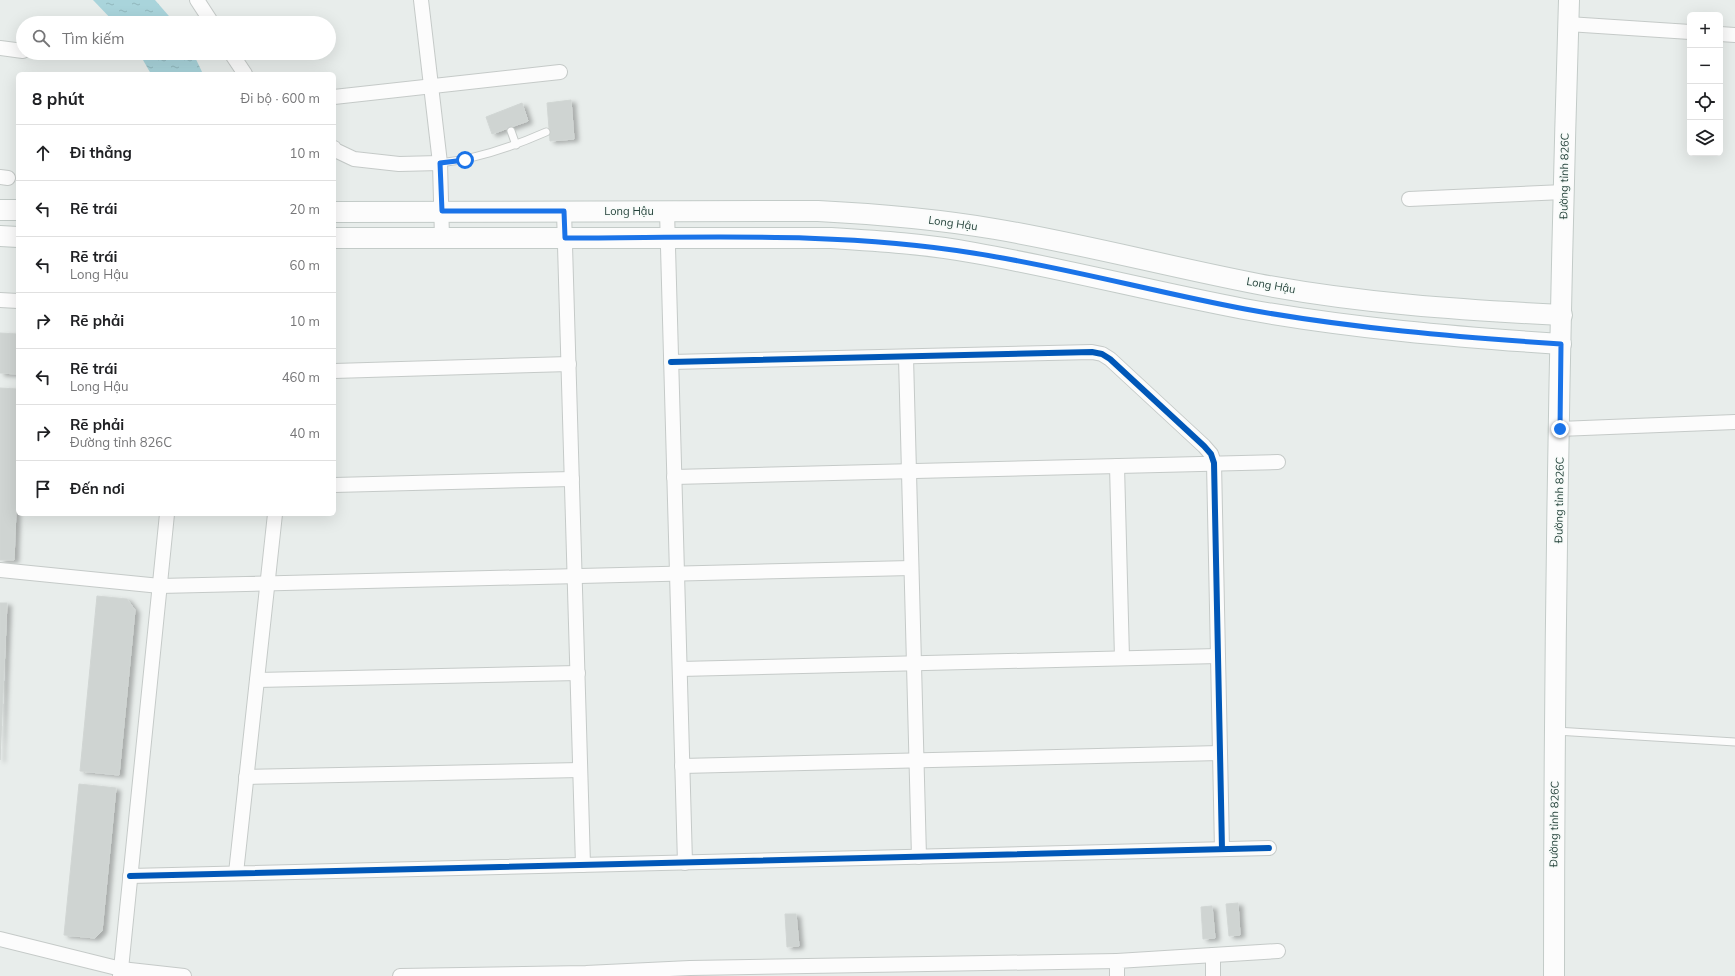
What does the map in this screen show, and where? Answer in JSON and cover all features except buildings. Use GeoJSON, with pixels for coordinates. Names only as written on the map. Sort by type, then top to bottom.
{"type":"FeatureCollection","features":[{"type":"Feature","properties":{"kind":"main road","name":"Đường tỉnh 826C"},"geometry":{"type":"LineString","coordinates":[[1554,976],[1555,731],[1561,344],[1569,0]]}},
{"type":"Feature","properties":{"kind":"main road"},"geometry":{"type":"LineString","coordinates":[[0,210],[16,210]]}},
{"type":"Feature","properties":{"kind":"main road","name":"Long Hậu"},"geometry":{"type":"LineString","coordinates":[[336,212],[818,211],[871,214],[952,222],[996,229],[1258,284],[1308,292],[1436,307],[1562,315]]}},
{"type":"Feature","properties":{"kind":"main road"},"geometry":{"type":"LineString","coordinates":[[0,236],[16,237]]}},
{"type":"Feature","properties":{"kind":"main road"},"geometry":{"type":"LineString","coordinates":[[336,238],[831,238],[879,241],[974,253],[1243,308],[1326,322],[1494,340],[1561,344]]}},
{"type":"Feature","properties":{"kind":"street"},"geometry":{"type":"LineString","coordinates":[[197,0],[207,16]]}},
{"type":"Feature","properties":{"kind":"street"},"geometry":{"type":"LineString","coordinates":[[421,0],[440,163],[442,238]]}},
{"type":"Feature","properties":{"kind":"street"},"geometry":{"type":"LineString","coordinates":[[1568,24],[1687,32]]}},
{"type":"Feature","properties":{"kind":"street"},"geometry":{"type":"LineString","coordinates":[[1723,34],[1735,34]]}},
{"type":"Feature","properties":{"kind":"street"},"geometry":{"type":"LineString","coordinates":[[0,48],[16,50]]}},
{"type":"Feature","properties":{"kind":"street"},"geometry":{"type":"LineString","coordinates":[[236,60],[244,72]]}},
{"type":"Feature","properties":{"kind":"street"},"geometry":{"type":"LineString","coordinates":[[336,97],[431,85],[560,72]]}},
{"type":"Feature","properties":{"kind":"street"},"geometry":{"type":"LineString","coordinates":[[336,151],[354,160],[399,164],[440,163]]}},
{"type":"Feature","properties":{"kind":"street"},"geometry":{"type":"LineString","coordinates":[[1409,199],[1564,192]]}},
{"type":"Feature","properties":{"kind":"street"},"geometry":{"type":"LineString","coordinates":[[564,211],[583,865]]}},
{"type":"Feature","properties":{"kind":"street"},"geometry":{"type":"LineString","coordinates":[[667,211],[685,863]]}},
{"type":"Feature","properties":{"kind":"street"},"geometry":{"type":"LineString","coordinates":[[0,300],[16,301]]}},
{"type":"Feature","properties":{"kind":"street"},"geometry":{"type":"LineString","coordinates":[[671,362],[1085,352],[1102,354],[1110,359],[1204,446],[1211,454],[1214,463],[1222,850]]}},
{"type":"Feature","properties":{"kind":"street"},"geometry":{"type":"LineString","coordinates":[[906,357],[919,857]]}},
{"type":"Feature","properties":{"kind":"street"},"geometry":{"type":"LineString","coordinates":[[336,371],[569,364]]}},
{"type":"Feature","properties":{"kind":"street"},"geometry":{"type":"LineString","coordinates":[[1560,429],[1735,422]]}},
{"type":"Feature","properties":{"kind":"street"},"geometry":{"type":"LineString","coordinates":[[674,477],[1278,462]]}},
{"type":"Feature","properties":{"kind":"street"},"geometry":{"type":"LineString","coordinates":[[1117,466],[1122,658]]}},
{"type":"Feature","properties":{"kind":"street"},"geometry":{"type":"LineString","coordinates":[[336,485],[572,479]]}},
{"type":"Feature","properties":{"kind":"street"},"geometry":{"type":"LineString","coordinates":[[121,973],[167,516]]}},
{"type":"Feature","properties":{"kind":"street"},"geometry":{"type":"LineString","coordinates":[[236,873],[275,516]]}},
{"type":"Feature","properties":{"kind":"street"},"geometry":{"type":"LineString","coordinates":[[5,570],[160,586],[911,568]]}},
{"type":"Feature","properties":{"kind":"street"},"geometry":{"type":"LineString","coordinates":[[680,669],[1218,656]]}},
{"type":"Feature","properties":{"kind":"street"},"geometry":{"type":"LineString","coordinates":[[257,680],[578,673]]}},
{"type":"Feature","properties":{"kind":"street"},"geometry":{"type":"LineString","coordinates":[[682,766],[1220,753]]}},
{"type":"Feature","properties":{"kind":"street"},"geometry":{"type":"LineString","coordinates":[[246,777],[580,770]]}},
{"type":"Feature","properties":{"kind":"street"},"geometry":{"type":"LineString","coordinates":[[130,876],[1269,848]]}},
{"type":"Feature","properties":{"kind":"street"},"geometry":{"type":"LineString","coordinates":[[0,939],[121,973],[184,976]]}},
{"type":"Feature","properties":{"kind":"street"},"geometry":{"type":"LineString","coordinates":[[400,976],[690,972],[1117,961],[1278,951]]}},
{"type":"Feature","properties":{"kind":"street"},"geometry":{"type":"LineString","coordinates":[[1213,955],[1213,976]]}},
{"type":"Feature","properties":{"kind":"street"},"geometry":{"type":"LineString","coordinates":[[1117,961],[1117,976]]}},
{"type":"Feature","properties":{"kind":"lane"},"geometry":{"type":"LineString","coordinates":[[511,131],[516,145]]}},
{"type":"Feature","properties":{"kind":"lane"},"geometry":{"type":"LineString","coordinates":[[440,163],[465,160],[516,145],[546,132]]}},
{"type":"Feature","properties":{"kind":"lane"},"geometry":{"type":"LineString","coordinates":[[1555,731],[1735,742]]}},
{"type":"Feature","properties":{"kind":"water"},"geometry":{"type":"Polygon","coordinates":[[[93,0],[155,0],[169,16],[108,16],[93,0]]]}},
{"type":"Feature","properties":{"kind":"water"},"geometry":{"type":"Polygon","coordinates":[[[143,60],[196,60],[202,72],[150,72],[143,60]]]}},
{"type":"Feature","properties":{"kind":"cycle path"},"geometry":{"type":"LineString","coordinates":[[671,362],[1092,352],[1102,354],[1110,359],[1204,446],[1211,454],[1214,463],[1222,849]]}},
{"type":"Feature","properties":{"kind":"cycle path"},"geometry":{"type":"LineString","coordinates":[[130,876],[1269,848]]}},
{"type":"Feature","properties":{"kind":"route"},"geometry":{"type":"LineString","coordinates":[[465,160],[440,163],[442,211],[564,211],[565,238],[831,238],[927,246],[1016,261],[1243,308],[1333,323],[1494,340],[1561,344],[1560,429]]}}]}
